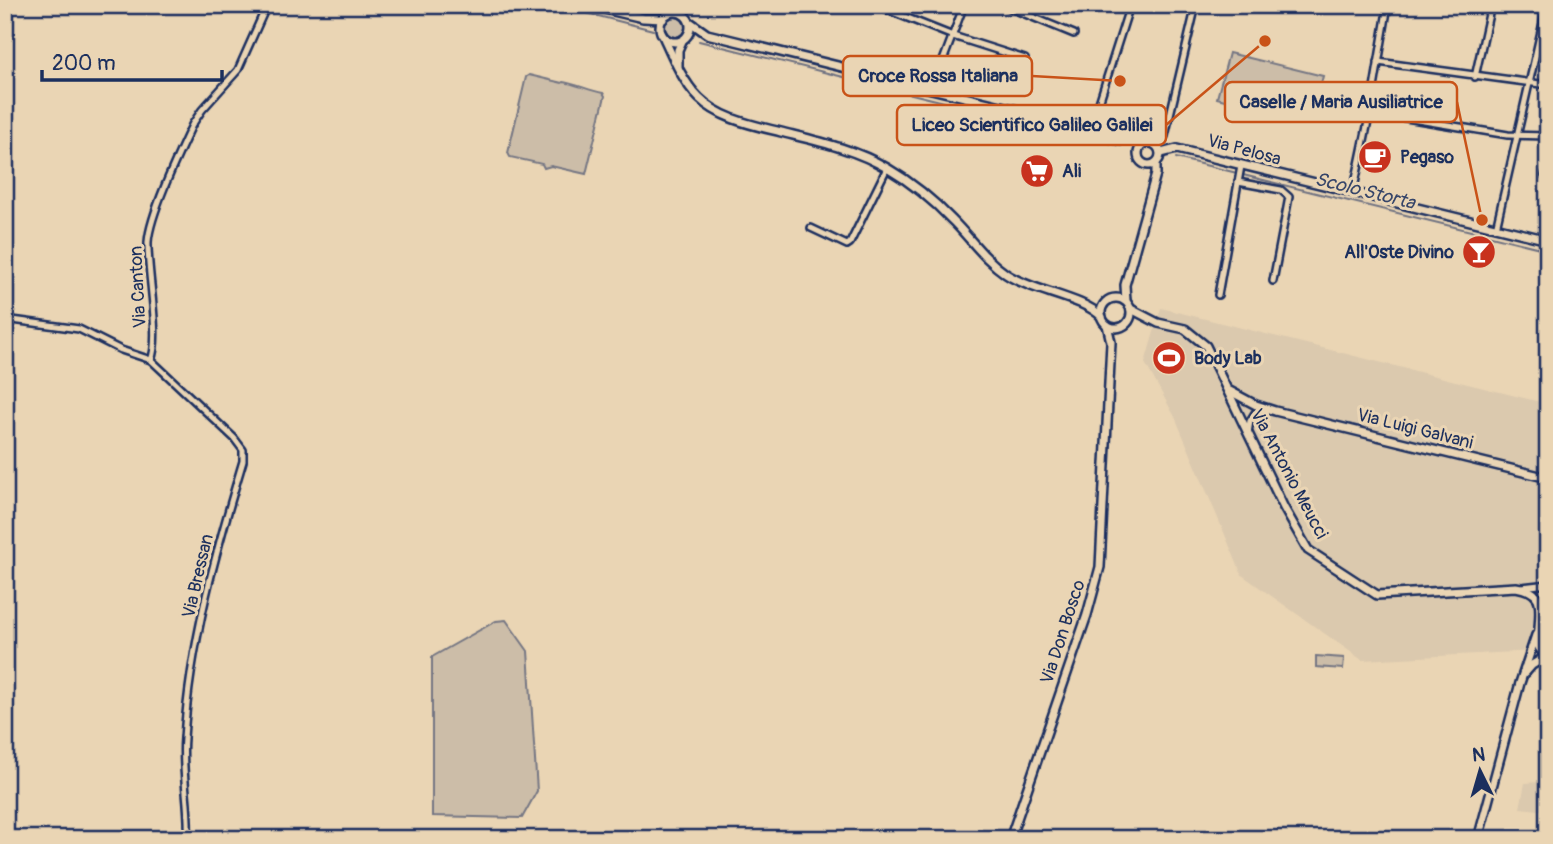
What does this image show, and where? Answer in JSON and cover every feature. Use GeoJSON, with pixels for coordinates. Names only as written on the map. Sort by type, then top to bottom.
{"type":"FeatureCollection","features":[{"type":"Feature","properties":{"kind":"main road"},"geometry":{"type":"LineString","coordinates":[[587,5],[643,18],[663,19],[675,12],[684,15],[707,34],[1128,137],[1147,142],[1160,150],[1177,149]]}},
{"type":"Feature","properties":{"kind":"main road"},"geometry":{"type":"LineString","coordinates":[[643,18],[660,29],[678,67],[698,97],[715,110],[740,121],[833,146],[887,168],[929,198],[985,257],[1005,274],[1029,287],[1088,306],[1104,304],[1125,285]]}},
{"type":"Feature","properties":{"kind":"main road"},"geometry":{"type":"LineString","coordinates":[[660,29],[663,19]]}},
{"type":"Feature","properties":{"kind":"main road"},"geometry":{"type":"LineString","coordinates":[[678,67],[678,50],[691,27],[690,22]]}},
{"type":"Feature","properties":{"kind":"main road"},"geometry":{"type":"LineString","coordinates":[[664,38],[672,42],[707,34]]}},
{"type":"Feature","properties":{"kind":"main road"},"geometry":{"type":"LineString","coordinates":[[1128,137],[1154,182]]}},
{"type":"Feature","properties":{"kind":"main road"},"geometry":{"type":"LineString","coordinates":[[1138,151],[1141,145],[1147,142]]}},
{"type":"Feature","properties":{"kind":"main road","name":"Via Pelosa"},"geometry":{"type":"LineString","coordinates":[[1177,149],[1240,174],[1353,193],[1548,240]]}},
{"type":"Feature","properties":{"kind":"main road"},"geometry":{"type":"LineString","coordinates":[[1129,322],[1131,309],[1126,301],[1125,285],[1154,182],[1160,150]]}},
{"type":"Feature","properties":{"kind":"main road"},"geometry":{"type":"LineString","coordinates":[[1145,164],[1156,163]]}},
{"type":"Feature","properties":{"kind":"main road"},"geometry":{"type":"LineString","coordinates":[[1113,298],[1126,301]]}},
{"type":"Feature","properties":{"kind":"main road"},"geometry":{"type":"LineString","coordinates":[[1102,317],[1104,304]]}},
{"type":"Feature","properties":{"kind":"main road","name":"Via Don Bosco"},"geometry":{"type":"LineString","coordinates":[[1010,839],[1100,567],[1111,342],[1102,317],[1088,306]]}},
{"type":"Feature","properties":{"kind":"main road","name":"Via Antonio Meucci"},"geometry":{"type":"LineString","coordinates":[[1131,309],[1152,321]]}},
{"type":"Feature","properties":{"kind":"main road","name":"Via Antonio Meucci"},"geometry":{"type":"LineString","coordinates":[[1129,322],[1152,321],[1185,329],[1206,346],[1308,550],[1377,595],[1516,587]]}},
{"type":"Feature","properties":{"kind":"main road","name":"Via Don Bosco"},"geometry":{"type":"LineString","coordinates":[[1111,342],[1120,327],[1129,322]]}},
{"type":"Feature","properties":{"kind":"main road"},"geometry":{"type":"LineString","coordinates":[[1107,325],[1120,327]]}},
{"type":"Feature","properties":{"kind":"main road","name":"Via Luigi Galvani"},"geometry":{"type":"LineString","coordinates":[[1228,390],[1256,405],[1275,411],[1548,478]]}},
{"type":"Feature","properties":{"kind":"main road"},"geometry":{"type":"LineString","coordinates":[[1516,587],[1531,591],[1538,597],[1537,645],[1547,656],[1532,665],[1520,683]]}},
{"type":"Feature","properties":{"kind":"main road"},"geometry":{"type":"LineString","coordinates":[[1478,839],[1520,683],[1538,632],[1548,622]]}},
{"type":"Feature","properties":{"kind":"street","name":"Via Canton"},"geometry":{"type":"LineString","coordinates":[[5,319],[79,330],[121,350],[151,360],[155,343],[148,260],[152,226],[192,125],[238,70],[267,5]]}},
{"type":"Feature","properties":{"kind":"street"},"geometry":{"type":"LineString","coordinates":[[932,90],[964,5]]}},
{"type":"Feature","properties":{"kind":"street"},"geometry":{"type":"LineString","coordinates":[[1003,5],[1074,34]]}},
{"type":"Feature","properties":{"kind":"street"},"geometry":{"type":"LineString","coordinates":[[1091,128],[1130,5]]}},
{"type":"Feature","properties":{"kind":"street"},"geometry":{"type":"LineString","coordinates":[[1160,150],[1196,5]]}},
{"type":"Feature","properties":{"kind":"street"},"geometry":{"type":"LineString","coordinates":[[1353,193],[1388,5]]}},
{"type":"Feature","properties":{"kind":"street"},"geometry":{"type":"LineString","coordinates":[[1475,77],[1491,5]]}},
{"type":"Feature","properties":{"kind":"street"},"geometry":{"type":"LineString","coordinates":[[1496,228],[1547,5]]}},
{"type":"Feature","properties":{"kind":"street"},"geometry":{"type":"LineString","coordinates":[[885,9],[953,36],[1025,59]]}},
{"type":"Feature","properties":{"kind":"street"},"geometry":{"type":"LineString","coordinates":[[1378,62],[1548,85]]}},
{"type":"Feature","properties":{"kind":"street"},"geometry":{"type":"LineString","coordinates":[[1370,112],[1517,135],[1548,136]]}},
{"type":"Feature","properties":{"kind":"street"},"geometry":{"type":"LineString","coordinates":[[1165,136],[1177,149]]}},
{"type":"Feature","properties":{"kind":"street"},"geometry":{"type":"LineString","coordinates":[[1545,176],[1548,160]]}},
{"type":"Feature","properties":{"kind":"street"},"geometry":{"type":"LineString","coordinates":[[811,228],[839,243],[850,243],[887,168]]}},
{"type":"Feature","properties":{"kind":"street"},"geometry":{"type":"LineString","coordinates":[[1218,295],[1240,174],[1281,190],[1289,197],[1273,281]]}},
{"type":"Feature","properties":{"kind":"street","name":"Via Bressan"},"geometry":{"type":"LineString","coordinates":[[151,360],[234,438],[240,445],[243,456],[218,551],[192,669],[183,758],[188,839]]}},
{"type":"Feature","properties":{"kind":"street"},"geometry":{"type":"LineString","coordinates":[[1248,433],[1255,412],[1275,411]]}},
{"type":"Feature","properties":{"kind":"street","name":"Via Antonio Meucci"},"geometry":{"type":"LineString","coordinates":[[1516,587],[1548,584]]}},
{"type":"Feature","properties":{"kind":"shaded area"},"geometry":{"type":"Polygon","coordinates":[[[675,17],[682,20],[685,27],[682,34],[675,37],[668,34],[665,27],[668,20],[675,17]]]}},
{"type":"Feature","properties":{"kind":"shaded area"},"geometry":{"type":"Polygon","coordinates":[[[1229,53],[1323,76],[1311,122],[1217,98],[1229,53]]]}},
{"type":"Feature","properties":{"kind":"shaded area"},"geometry":{"type":"Polygon","coordinates":[[[529,75],[573,84],[603,93],[605,96],[586,174],[551,166],[544,168],[542,164],[510,157],[508,153],[526,77],[529,75]]]}},
{"type":"Feature","properties":{"kind":"shaded area"},"geometry":{"type":"Polygon","coordinates":[[[1161,308],[1548,404],[1548,659],[1535,651],[1362,660],[1242,575],[1175,417],[1145,363],[1161,308]]]}},
{"type":"Feature","properties":{"kind":"shaded area"},"geometry":{"type":"Polygon","coordinates":[[[506,620],[528,651],[537,791],[522,818],[432,816],[432,657],[496,621],[506,620]]]}},
{"type":"Feature","properties":{"kind":"shaded area"},"geometry":{"type":"Polygon","coordinates":[[[1316,656],[1344,658],[1343,669],[1316,667],[1316,656]]]}},
{"type":"Feature","properties":{"kind":"shaded area"},"geometry":{"type":"Polygon","coordinates":[[[1548,702],[1548,811],[1520,808],[1525,783],[1540,782],[1548,702]]]}},
{"type":"Feature","properties":{"kind":"waterway","name":"Scolo Storta"},"geometry":{"type":"LineString","coordinates":[[566,5],[567,8],[653,30]]}},
{"type":"Feature","properties":{"kind":"waterway","name":"Scolo Storta"},"geometry":{"type":"LineString","coordinates":[[699,41],[1121,146]]}},
{"type":"Feature","properties":{"kind":"waterway","name":"Scolo Storta"},"geometry":{"type":"LineString","coordinates":[[1176,158],[1237,173]]}},
{"type":"Feature","properties":{"kind":"waterway","name":"Scolo Storta"},"geometry":{"type":"LineString","coordinates":[[1243,175],[1548,250]]}},
{"type":"Feature","properties":{"kind":"place","name":"Liceo Scientifico Galileo Galilei"},"geometry":{"type":"Point","coordinates":[1265,41]}},
{"type":"Feature","properties":{"kind":"place","name":"Croce Rossa Italiana"},"geometry":{"type":"Point","coordinates":[1120,81]}},
{"type":"Feature","properties":{"kind":"place","name":"Pegaso"},"geometry":{"type":"Point","coordinates":[1375,157]}},
{"type":"Feature","properties":{"kind":"place","name":"Ali"},"geometry":{"type":"Point","coordinates":[1037,171]}},
{"type":"Feature","properties":{"kind":"place","name":"Caselle / Maria Ausiliatrice"},"geometry":{"type":"Point","coordinates":[1482,220]}},
{"type":"Feature","properties":{"kind":"place","name":"All'Oste Divino"},"geometry":{"type":"Point","coordinates":[1479,252]}},
{"type":"Feature","properties":{"kind":"place","name":"Body Lab"},"geometry":{"type":"Point","coordinates":[1169,358]}}]}
